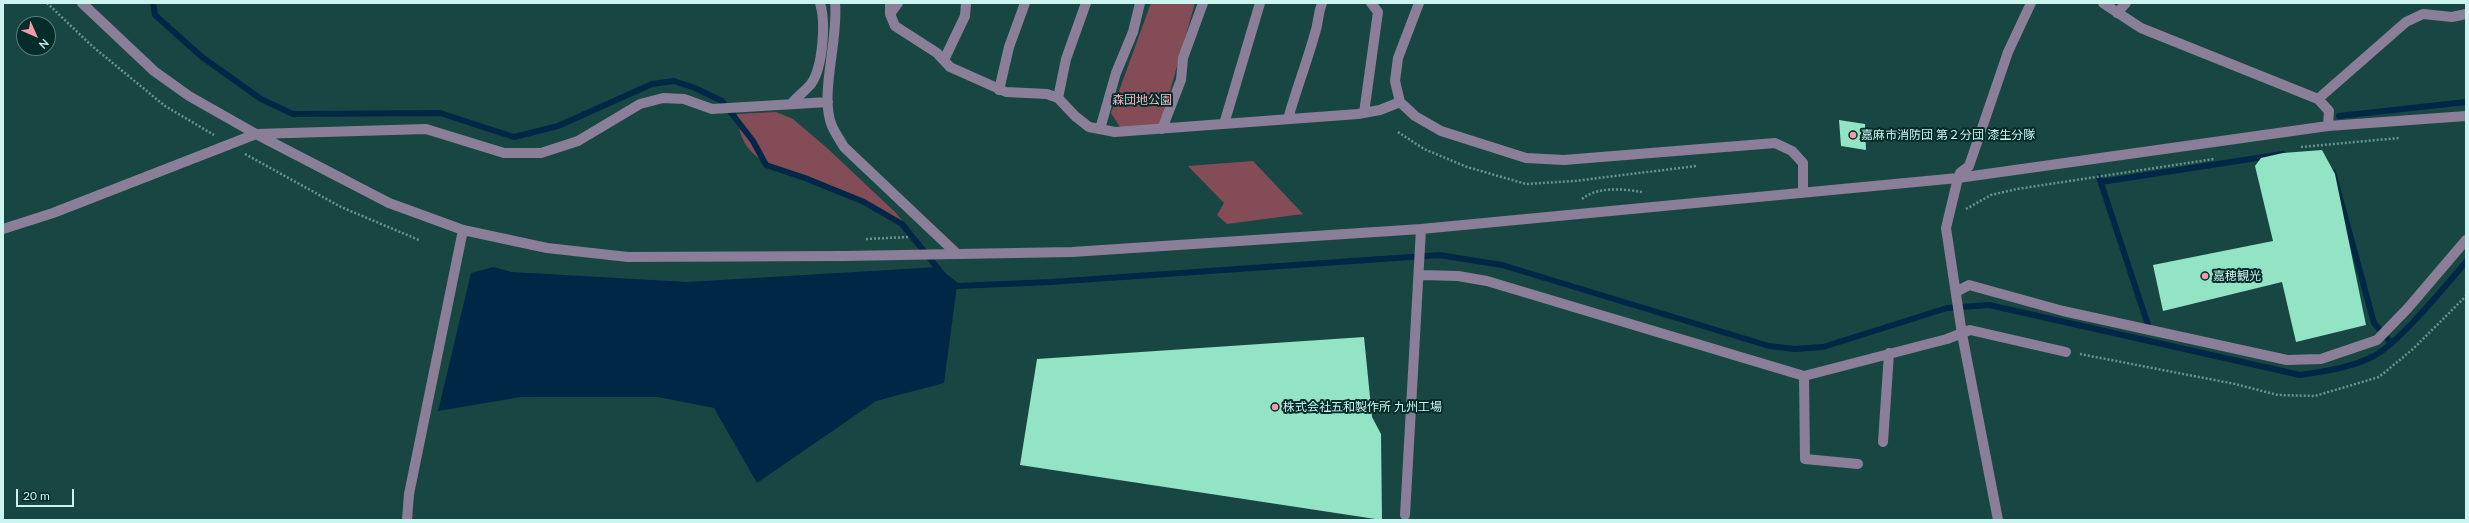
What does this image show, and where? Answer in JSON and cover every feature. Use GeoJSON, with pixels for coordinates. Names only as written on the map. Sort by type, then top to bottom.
{"type":"FeatureCollection","features":[{"type":"Feature","properties":{"kind":"street"},"geometry":{"type":"LineString","coordinates":[[82,3],[154,71],[189,96],[256,134],[389,203],[463,230],[547,248],[628,257],[1072,252],[1420,229],[1958,178],[2328,126],[2466,116]]}},
{"type":"Feature","properties":{"kind":"street"},"geometry":{"type":"LineString","coordinates":[[791,104],[811,84],[818,71],[822,45],[820,3]]}},
{"type":"Feature","properties":{"kind":"street"},"geometry":{"type":"LineString","coordinates":[[835,3],[837,19],[828,102],[831,125],[844,147],[957,254]]}},
{"type":"Feature","properties":{"kind":"street"},"geometry":{"type":"LineString","coordinates":[[890,3],[890,14],[895,26],[944,60],[950,67],[999,90],[1006,92],[1047,94],[1058,98],[1074,116],[1089,127],[1115,132],[1364,113],[1400,102]]}},
{"type":"Feature","properties":{"kind":"street"},"geometry":{"type":"LineString","coordinates":[[890,14],[898,3]]}},
{"type":"Feature","properties":{"kind":"street"},"geometry":{"type":"LineString","coordinates":[[944,60],[965,16],[966,3]]}},
{"type":"Feature","properties":{"kind":"street"},"geometry":{"type":"LineString","coordinates":[[999,90],[1009,47],[1025,3]]}},
{"type":"Feature","properties":{"kind":"street"},"geometry":{"type":"LineString","coordinates":[[1058,98],[1066,59],[1086,3]]}},
{"type":"Feature","properties":{"kind":"street"},"geometry":{"type":"LineString","coordinates":[[1100,129],[1116,73],[1133,32],[1140,3]]}},
{"type":"Feature","properties":{"kind":"street"},"geometry":{"type":"LineString","coordinates":[[1162,129],[1181,80],[1183,58],[1203,3]]}},
{"type":"Feature","properties":{"kind":"street"},"geometry":{"type":"LineString","coordinates":[[1224,124],[1260,3]]}},
{"type":"Feature","properties":{"kind":"street"},"geometry":{"type":"LineString","coordinates":[[1288,119],[1299,78],[1316,31],[1317,17],[1322,3]]}},
{"type":"Feature","properties":{"kind":"street"},"geometry":{"type":"LineString","coordinates":[[1364,113],[1378,12],[1371,3]]}},
{"type":"Feature","properties":{"kind":"street"},"geometry":{"type":"LineString","coordinates":[[1419,3],[1398,58],[1395,81],[1400,102],[1415,116],[1441,131],[1526,158],[1564,160],[1775,143],[1792,151],[1803,163],[1803,193]]}},
{"type":"Feature","properties":{"kind":"street"},"geometry":{"type":"LineString","coordinates":[[1998,520],[1962,334],[1946,228],[1958,178],[1960,173],[1969,166],[2008,52],[2031,3]]}},
{"type":"Feature","properties":{"kind":"street"},"geometry":{"type":"LineString","coordinates":[[2103,3],[2141,28],[2318,99],[2329,112],[2328,126]]}},
{"type":"Feature","properties":{"kind":"street"},"geometry":{"type":"LineString","coordinates":[[2117,13],[2126,3]]}},
{"type":"Feature","properties":{"kind":"street"},"geometry":{"type":"LineString","coordinates":[[2318,99],[2406,22],[2423,14],[2452,17],[2466,14]]}},
{"type":"Feature","properties":{"kind":"street"},"geometry":{"type":"LineString","coordinates":[[3,229],[52,213],[256,134],[426,129],[504,153],[541,153],[578,141],[640,104],[663,98],[684,99],[712,109],[828,102]]}},
{"type":"Feature","properties":{"kind":"street"},"geometry":{"type":"LineString","coordinates":[[1405,515],[1420,275],[1420,229]]}},
{"type":"Feature","properties":{"kind":"street"},"geometry":{"type":"LineString","coordinates":[[407,520],[409,494],[463,230]]}},
{"type":"Feature","properties":{"kind":"street"},"geometry":{"type":"LineString","coordinates":[[1956,292],[1969,285],[2063,311],[2287,360],[2321,358],[2377,340],[2408,308],[2466,240]]}},
{"type":"Feature","properties":{"kind":"street"},"geometry":{"type":"LineString","coordinates":[[1420,275],[1458,276],[1487,281],[1804,376],[1947,339],[1970,330],[2066,352]]}},
{"type":"Feature","properties":{"kind":"street"},"geometry":{"type":"LineString","coordinates":[[1883,442],[1889,353]]}},
{"type":"Feature","properties":{"kind":"street"},"geometry":{"type":"LineString","coordinates":[[1804,376],[1804,459],[1858,464]]}},
{"type":"Feature","properties":{"kind":"path"},"geometry":{"type":"LineString","coordinates":[[1398,132],[1424,149],[1467,168],[1526,184],[1574,181],[1699,165]]}},
{"type":"Feature","properties":{"kind":"path"},"geometry":{"type":"LineString","coordinates":[[2298,147],[2405,137]]}},
{"type":"Feature","properties":{"kind":"path"},"geometry":{"type":"LineString","coordinates":[[1962,211],[1991,195],[2017,189],[2222,158]]}},
{"type":"Feature","properties":{"kind":"path"},"geometry":{"type":"LineString","coordinates":[[1576,203],[1589,193],[1622,189],[1650,193]]}},
{"type":"Feature","properties":{"kind":"path"},"geometry":{"type":"LineString","coordinates":[[860,239],[908,237]]}},
{"type":"Feature","properties":{"kind":"green space","name":"森団地公園"},"geometry":{"type":"Polygon","coordinates":[[[1151,3],[1195,3],[1160,126],[1120,127],[1111,113],[1151,3]]]}},
{"type":"Feature","properties":{"kind":"green space"},"geometry":{"type":"Polygon","coordinates":[[[776,112],[793,119],[827,148],[896,213],[912,233],[863,203],[832,187],[770,165],[758,157],[747,147],[740,133],[737,114],[776,112]]]}},
{"type":"Feature","properties":{"kind":"green space"},"geometry":{"type":"Polygon","coordinates":[[[1253,161],[1303,214],[1227,224],[1217,215],[1224,203],[1188,166],[1253,161]]]}},
{"type":"Feature","properties":{"kind":"water"},"geometry":{"type":"Polygon","coordinates":[[[493,267],[512,272],[687,282],[938,267],[944,278],[957,286],[944,383],[876,401],[757,483],[714,408],[658,397],[521,397],[438,411],[471,273],[493,267]]]}},
{"type":"Feature","properties":{"kind":"building","name":"嘉麻市消防団 第２分団 漆生分隊"},"geometry":{"type":"Polygon","coordinates":[[[1839,120],[1865,124],[1866,150],[1841,146],[1839,120]]]}},
{"type":"Feature","properties":{"kind":"building"},"geometry":{"type":"Polygon","coordinates":[[[2322,150],[2335,174],[2366,325],[2296,342],[2282,282],[2163,311],[2153,265],[2273,241],[2255,166],[2261,158],[2283,153],[2322,150]]]}},
{"type":"Feature","properties":{"kind":"building"},"geometry":{"type":"Polygon","coordinates":[[[1364,337],[1372,417],[1381,434],[1382,520],[1020,465],[1037,359],[1364,337]]]}},
{"type":"Feature","properties":{"kind":"waterway"},"geometry":{"type":"LineString","coordinates":[[153,3],[155,15],[202,57],[261,99],[293,114],[440,113],[514,137],[558,126],[652,84],[674,81],[695,88],[722,101],[753,141],[766,165],[805,178],[864,202],[902,224],[944,276],[957,286],[1051,282],[1439,255],[1502,265],[1769,346],[1795,349],[1823,347],[1947,308],[1989,305],[2300,375],[2356,363],[2374,356],[2385,349],[2422,313],[2466,262]]}},
{"type":"Feature","properties":{"kind":"waterway"},"geometry":{"type":"LineString","coordinates":[[2339,116],[2466,102]]}},
{"type":"Feature","properties":{"kind":"waterway"},"geometry":{"type":"LineString","coordinates":[[2101,182],[2283,154]]}},
{"type":"Feature","properties":{"kind":"waterway"},"geometry":{"type":"LineString","coordinates":[[2333,172],[2374,323],[2391,343]]}},
{"type":"Feature","properties":{"kind":"waterway"},"geometry":{"type":"LineString","coordinates":[[2099,177],[2150,331]]}},
{"type":"Feature","properties":{"kind":"place","name":"嘉麻市消防団 第２分団 漆生分隊"},"geometry":{"type":"Point","coordinates":[1853,135]}},
{"type":"Feature","properties":{"kind":"place","name":"嘉穂観光"},"geometry":{"type":"Point","coordinates":[2205,276]}},
{"type":"Feature","properties":{"kind":"place","name":"株式会社五和製作所 九州工場"},"geometry":{"type":"Point","coordinates":[1275,407]}}]}
